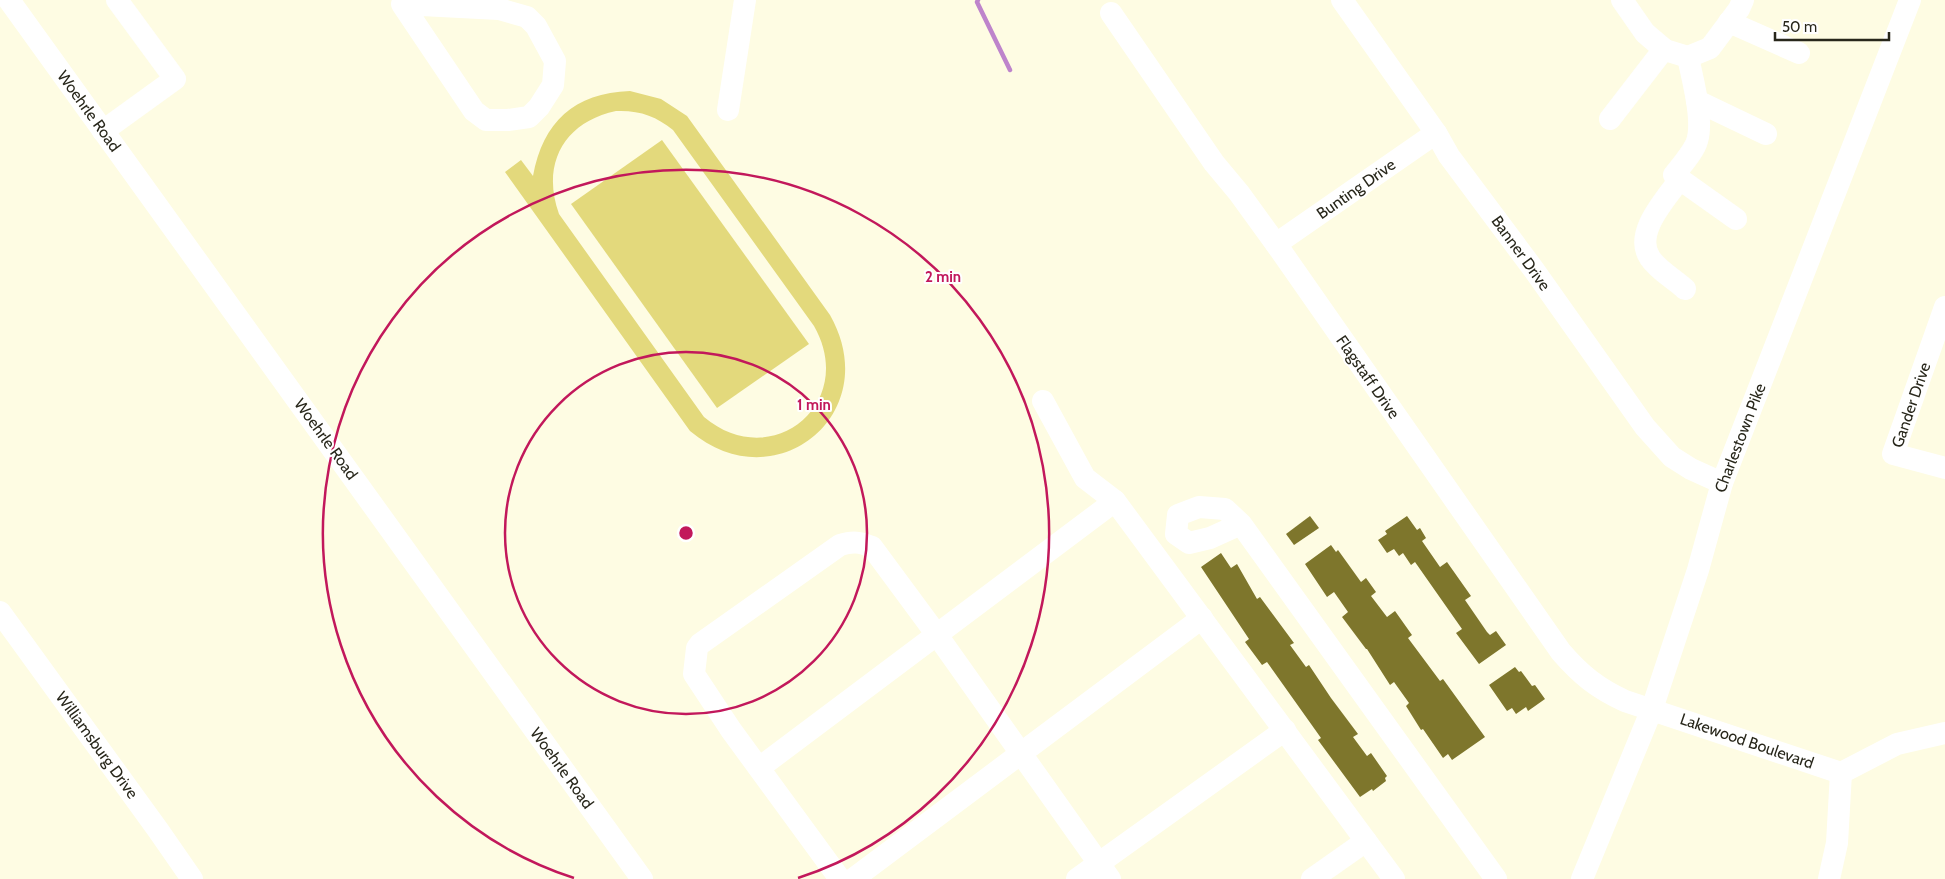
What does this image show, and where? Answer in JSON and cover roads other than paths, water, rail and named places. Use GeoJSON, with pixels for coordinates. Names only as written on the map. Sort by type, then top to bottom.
{"type":"FeatureCollection","features":[{"type":"Feature","properties":{"kind":"street","name":"Woehrle Road"},"geometry":{"type":"LineString","coordinates":[[9,0],[642,879]]}},
{"type":"Feature","properties":{"kind":"street"},"geometry":{"type":"LineString","coordinates":[[103,130],[175,79],[118,0]]}},
{"type":"Feature","properties":{"kind":"street"},"geometry":{"type":"LineString","coordinates":[[728,110],[746,0]]}},
{"type":"Feature","properties":{"kind":"street","name":"Banner Drive"},"geometry":{"type":"LineString","coordinates":[[1342,0],[1436,133],[1449,156],[1540,278],[1645,427],[1672,456],[1691,469],[1722,483]]}},
{"type":"Feature","properties":{"kind":"street"},"geometry":{"type":"LineString","coordinates":[[1622,0],[1645,33],[1664,49],[1688,56],[1710,48],[1730,22],[1742,0]]}},
{"type":"Feature","properties":{"kind":"street","name":"Charlestown Pike"},"geometry":{"type":"LineString","coordinates":[[1582,879],[1652,709],[1698,570],[1722,483],[1910,0]]}},
{"type":"Feature","properties":{"kind":"street"},"geometry":{"type":"LineString","coordinates":[[400,2],[499,9],[527,17],[536,26],[554,61],[553,85],[539,107],[529,117],[508,120],[486,120],[474,111],[400,2]]}},
{"type":"Feature","properties":{"kind":"street","name":"Flagstaff Drive"},"geometry":{"type":"LineString","coordinates":[[1111,13],[1214,163],[1239,193],[1276,244],[1561,652],[1581,674],[1604,692],[1652,709]]}},
{"type":"Feature","properties":{"kind":"street"},"geometry":{"type":"LineString","coordinates":[[1730,22],[1799,52]]}},
{"type":"Feature","properties":{"kind":"street"},"geometry":{"type":"LineString","coordinates":[[1610,119],[1664,49]]}},
{"type":"Feature","properties":{"kind":"street"},"geometry":{"type":"LineString","coordinates":[[1688,56],[1697,101],[1699,132],[1696,146],[1674,175],[1736,219]]}},
{"type":"Feature","properties":{"kind":"street"},"geometry":{"type":"LineString","coordinates":[[1697,101],[1766,134]]}},
{"type":"Feature","properties":{"kind":"street","name":"Bunting Drive"},"geometry":{"type":"LineString","coordinates":[[1276,244],[1436,133]]}},
{"type":"Feature","properties":{"kind":"street"},"geometry":{"type":"LineString","coordinates":[[1680,179],[1647,227],[1645,242],[1649,257],[1685,289]]}},
{"type":"Feature","properties":{"kind":"street","name":"Gander Drive"},"geometry":{"type":"LineString","coordinates":[[1945,307],[1892,454],[1945,468]]}},
{"type":"Feature","properties":{"kind":"street"},"geometry":{"type":"LineString","coordinates":[[1043,401],[1085,478],[1115,500],[1394,879]]}},
{"type":"Feature","properties":{"kind":"street"},"geometry":{"type":"LineString","coordinates":[[759,768],[1115,500]]}},
{"type":"Feature","properties":{"kind":"street"},"geometry":{"type":"LineString","coordinates":[[1241,524],[1496,879]]}},
{"type":"Feature","properties":{"kind":"street"},"geometry":{"type":"LineString","coordinates":[[840,879],[759,768],[694,674],[697,648],[700,644],[840,545],[851,542],[860,542],[872,547],[937,635],[1104,871]]}},
{"type":"Feature","properties":{"kind":"street","name":"Williamsburg Drive"},"geometry":{"type":"LineString","coordinates":[[0,612],[192,879]]}},
{"type":"Feature","properties":{"kind":"street"},"geometry":{"type":"LineString","coordinates":[[853,879],[1202,618]]}},
{"type":"Feature","properties":{"kind":"street","name":"Lakewood Boulevard"},"geometry":{"type":"LineString","coordinates":[[1652,709],[1841,773]]}},
{"type":"Feature","properties":{"kind":"street"},"geometry":{"type":"LineString","coordinates":[[1077,879],[1104,871],[1285,730]]}},
{"type":"Feature","properties":{"kind":"street"},"geometry":{"type":"LineString","coordinates":[[1829,879],[1837,843],[1841,773],[1897,744],[1945,734]]}},
{"type":"Feature","properties":{"kind":"street"},"geometry":{"type":"LineString","coordinates":[[1312,879],[1366,841]]}},
{"type":"Feature","properties":{"kind":"waterway"},"geometry":{"type":"LineString","coordinates":[[978,0],[977,2],[1010,70]]}}]}
